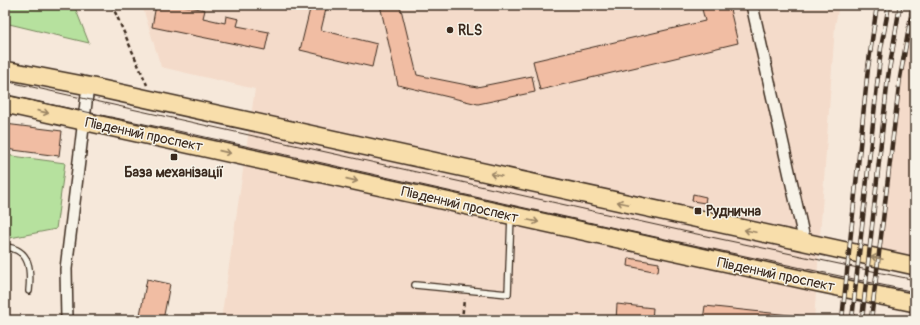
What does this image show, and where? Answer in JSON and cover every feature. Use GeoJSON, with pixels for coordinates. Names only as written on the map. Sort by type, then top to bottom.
{"type":"FeatureCollection","features":[{"type":"Feature","properties":{"kind":"main road"},"geometry":{"type":"LineString","coordinates":[[5,70],[154,100],[915,266]]}},
{"type":"Feature","properties":{"kind":"main road","name":"Південний проспект"},"geometry":{"type":"LineString","coordinates":[[5,104],[511,216],[915,303]]}},
{"type":"Feature","properties":{"kind":"street"},"geometry":{"type":"LineString","coordinates":[[752,5],[805,243]]}},
{"type":"Feature","properties":{"kind":"street"},"geometry":{"type":"LineString","coordinates":[[67,320],[66,269],[88,86]]}},
{"type":"Feature","properties":{"kind":"lane"},"geometry":{"type":"LineString","coordinates":[[415,285],[508,294],[511,216]]}},
{"type":"Feature","properties":{"kind":"lane"},"geometry":{"type":"LineString","coordinates":[[5,247],[11,248],[24,256],[31,270],[28,291]]}},
{"type":"Feature","properties":{"kind":"path"},"geometry":{"type":"LineString","coordinates":[[112,5],[154,100]]}},
{"type":"Feature","properties":{"kind":"path"},"geometry":{"type":"LineString","coordinates":[[462,320],[465,290]]}},
{"type":"Feature","properties":{"kind":"shaded area"},"geometry":{"type":"Polygon","coordinates":[[[142,5],[839,5],[835,26],[814,320],[221,320],[255,89],[161,67],[142,5]]]}},
{"type":"Feature","properties":{"kind":"shaded area"},"geometry":{"type":"Polygon","coordinates":[[[913,5],[915,5],[915,266],[878,258],[900,78],[913,5]]]}},
{"type":"Feature","properties":{"kind":"green space"},"geometry":{"type":"Polygon","coordinates":[[[5,5],[74,5],[89,43],[5,23],[5,5]]]}},
{"type":"Feature","properties":{"kind":"green space"},"geometry":{"type":"Polygon","coordinates":[[[5,155],[65,163],[56,229],[5,239],[5,155]]]}},
{"type":"Feature","properties":{"kind":"building"},"geometry":{"type":"Polygon","coordinates":[[[156,5],[181,5],[205,10],[203,18],[225,23],[226,16],[239,19],[237,26],[269,32],[265,50],[152,27],[156,5]]]}},
{"type":"Feature","properties":{"kind":"building"},"geometry":{"type":"Polygon","coordinates":[[[311,5],[327,5],[321,30],[377,44],[372,67],[300,50],[311,5]]]}},
{"type":"Feature","properties":{"kind":"building"},"geometry":{"type":"Polygon","coordinates":[[[380,5],[400,5],[417,75],[477,87],[532,76],[535,92],[478,104],[398,85],[380,5]]]}},
{"type":"Feature","properties":{"kind":"building"},"geometry":{"type":"Polygon","coordinates":[[[701,5],[729,5],[738,43],[540,90],[533,61],[705,21],[701,5]]]}},
{"type":"Feature","properties":{"kind":"building"},"geometry":{"type":"Polygon","coordinates":[[[5,124],[62,131],[59,156],[5,149],[5,124]]]}},
{"type":"Feature","properties":{"kind":"building"},"geometry":{"type":"Polygon","coordinates":[[[693,194],[706,197],[705,203],[692,201],[693,194]]]}},
{"type":"Feature","properties":{"kind":"building"},"geometry":{"type":"Polygon","coordinates":[[[629,258],[659,263],[658,272],[628,266],[629,258]]]}},
{"type":"Feature","properties":{"kind":"building"},"geometry":{"type":"Polygon","coordinates":[[[147,279],[170,284],[163,320],[139,320],[147,279]]]}},
{"type":"Feature","properties":{"kind":"building"},"geometry":{"type":"Polygon","coordinates":[[[617,304],[653,308],[652,320],[616,320],[617,304]]]}},
{"type":"Feature","properties":{"kind":"building"},"geometry":{"type":"Polygon","coordinates":[[[705,306],[799,316],[799,320],[703,320],[705,306]]]}},
{"type":"Feature","properties":{"kind":"tram line"},"geometry":{"type":"LineString","coordinates":[[5,81],[692,233],[915,280]]}},
{"type":"Feature","properties":{"kind":"tram line"},"geometry":{"type":"LineString","coordinates":[[5,95],[178,131],[651,236],[915,292]]}},
{"type":"Feature","properties":{"kind":"railway"},"geometry":{"type":"LineString","coordinates":[[842,320],[868,68],[877,5]]}},
{"type":"Feature","properties":{"kind":"railway"},"geometry":{"type":"LineString","coordinates":[[852,320],[881,48],[889,5]]}},
{"type":"Feature","properties":{"kind":"railway"},"geometry":{"type":"LineString","coordinates":[[862,320],[888,77],[900,5]]}},
{"type":"Feature","properties":{"kind":"railway"},"geometry":{"type":"LineString","coordinates":[[871,320],[900,78],[913,5]]}},
{"type":"Feature","properties":{"kind":"place","name":"RLS"},"geometry":{"type":"Point","coordinates":[450,30]}},
{"type":"Feature","properties":{"kind":"place","name":"База механізації"},"geometry":{"type":"Point","coordinates":[174,157]}},
{"type":"Feature","properties":{"kind":"place","name":"Руднична"},"geometry":{"type":"Point","coordinates":[698,211]}}]}
